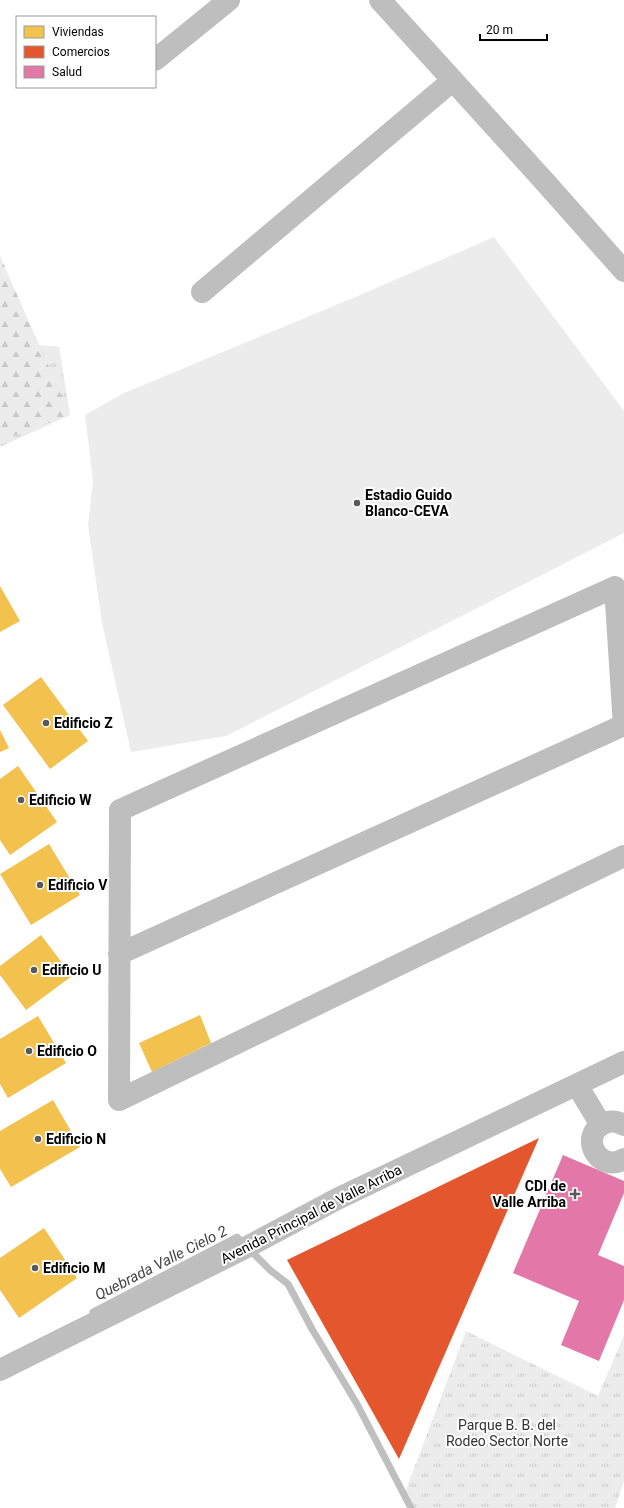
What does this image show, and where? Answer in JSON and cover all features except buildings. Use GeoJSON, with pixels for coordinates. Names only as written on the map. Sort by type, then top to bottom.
{"type":"FeatureCollection","features":[{"type":"Feature","properties":{"kind":"street"},"geometry":{"type":"LineString","coordinates":[[156,59],[229,0]]}},
{"type":"Feature","properties":{"kind":"street"},"geometry":{"type":"LineString","coordinates":[[380,0],[624,271]]}},
{"type":"Feature","properties":{"kind":"street"},"geometry":{"type":"LineString","coordinates":[[202,292],[452,81]]}},
{"type":"Feature","properties":{"kind":"street"},"geometry":{"type":"LineString","coordinates":[[119,954],[624,725],[615,587],[120,810],[119,954],[119,1100],[624,856]]}},
{"type":"Feature","properties":{"kind":"street","name":"Avenida Principal de Valle Arriba"},"geometry":{"type":"LineString","coordinates":[[0,1370],[240,1250],[337,1199],[624,1062]]}},
{"type":"Feature","properties":{"kind":"street"},"geometry":{"type":"LineString","coordinates":[[577,1085],[601,1125]]}},
{"type":"Feature","properties":{"kind":"street"},"geometry":{"type":"LineString","coordinates":[[624,1125],[616,1121],[608,1122],[595,1130],[592,1137],[594,1152],[599,1158],[606,1162],[613,1163],[624,1159]]}},
{"type":"Feature","properties":{"kind":"green space","name":"Estadio Guido Blanco-CEVA"},"geometry":{"type":"Polygon","coordinates":[[[494,237],[624,411],[624,533],[226,736],[131,752],[102,623],[88,525],[93,481],[85,415],[124,393],[353,298],[494,237]]]}},
{"type":"Feature","properties":{"kind":"green space"},"geometry":{"type":"Polygon","coordinates":[[[0,256],[70,415],[0,441],[0,256]]]}},
{"type":"Feature","properties":{"kind":"green space"},"geometry":{"type":"Polygon","coordinates":[[[0,341],[59,347],[70,415],[0,447],[0,341]]]}},
{"type":"Feature","properties":{"kind":"green space","name":"Parque B. B. del Rodeo Sector Norte"},"geometry":{"type":"Polygon","coordinates":[[[466,1331],[598,1396],[624,1335],[624,1481],[615,1508],[411,1508],[404,1495],[466,1331]]]}},
{"type":"Feature","properties":{"kind":"waterway","name":"Quebrada Valle Cielo 2"},"geometry":{"type":"LineString","coordinates":[[93,1312],[237,1237],[270,1270],[288,1284],[312,1329],[357,1404],[411,1508]]}},
{"type":"Feature","properties":{"kind":"place","name":"Estadio Guido Blanco-CEVA"},"geometry":{"type":"Point","coordinates":[357,503]}},
{"type":"Feature","properties":{"kind":"place","name":"Edificio Z"},"geometry":{"type":"Point","coordinates":[46,723]}},
{"type":"Feature","properties":{"kind":"place","name":"Edificio W"},"geometry":{"type":"Point","coordinates":[21,800]}},
{"type":"Feature","properties":{"kind":"place","name":"Edificio V"},"geometry":{"type":"Point","coordinates":[40,885]}},
{"type":"Feature","properties":{"kind":"place","name":"Edificio U"},"geometry":{"type":"Point","coordinates":[34,970]}},
{"type":"Feature","properties":{"kind":"place","name":"Edificio O"},"geometry":{"type":"Point","coordinates":[29,1051]}},
{"type":"Feature","properties":{"kind":"place","name":"Edificio N"},"geometry":{"type":"Point","coordinates":[38,1139]}},
{"type":"Feature","properties":{"kind":"place","name":"CDI de Valle Arriba"},"geometry":{"type":"Point","coordinates":[575,1194]}},
{"type":"Feature","properties":{"kind":"place","name":"Edificio M"},"geometry":{"type":"Point","coordinates":[35,1268]}}]}
